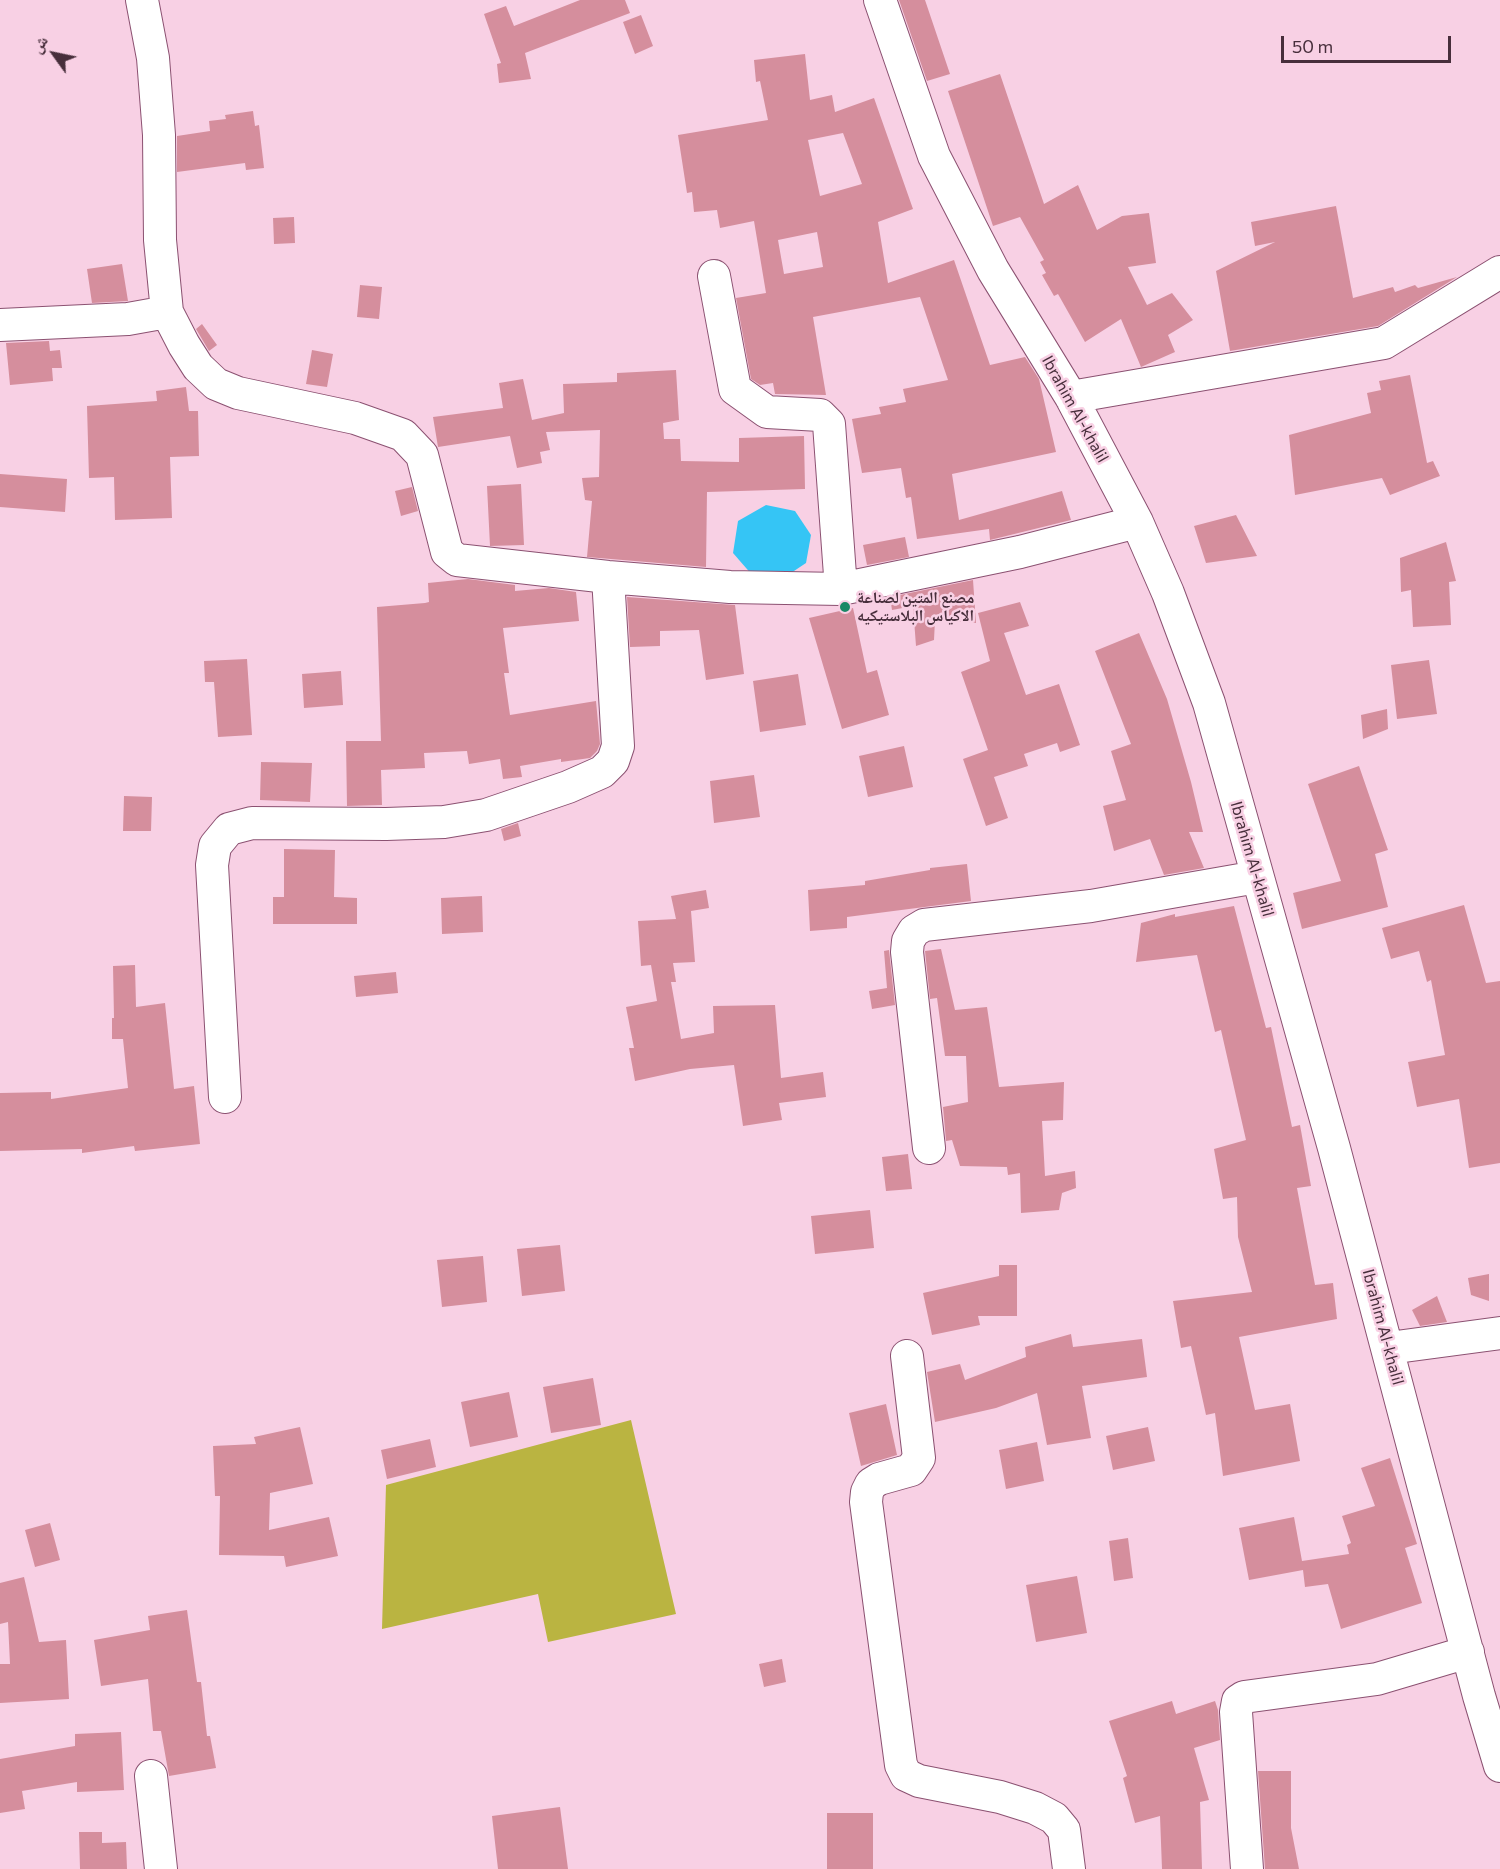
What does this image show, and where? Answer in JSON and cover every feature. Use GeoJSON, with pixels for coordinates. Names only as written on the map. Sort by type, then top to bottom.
{"type":"FeatureCollection","features":[{"type":"Feature","properties":{"kind":"street"},"geometry":{"type":"LineString","coordinates":[[142,0],[153,58],[159,135],[160,240],[167,312],[198,367],[216,384],[238,393],[355,418],[403,435],[414,444],[422,455],[450,556],[457,560],[608,577],[730,586],[841,589],[894,580],[1020,552],[1137,522]]}},
{"type":"Feature","properties":{"kind":"street","name":"Ibrahim Al-khalil"},"geometry":{"type":"LineString","coordinates":[[880,0],[934,156],[993,270],[1071,398],[1137,522],[1209,703],[1389,1348],[1500,1766]]}},
{"type":"Feature","properties":{"kind":"street"},"geometry":{"type":"LineString","coordinates":[[1071,398],[1384,342],[1500,272]]}},
{"type":"Feature","properties":{"kind":"street"},"geometry":{"type":"LineString","coordinates":[[714,276],[735,389],[767,412],[820,415],[829,424],[841,589]]}},
{"type":"Feature","properties":{"kind":"street"},"geometry":{"type":"LineString","coordinates":[[0,325],[128,319],[167,312]]}},
{"type":"Feature","properties":{"kind":"street"},"geometry":{"type":"LineString","coordinates":[[225,1096],[212,865],[215,846],[229,829],[252,823],[386,824],[444,822],[486,815],[568,787],[602,772],[613,761],[618,746],[608,577]]}},
{"type":"Feature","properties":{"kind":"street"},"geometry":{"type":"LineString","coordinates":[[929,1148],[907,952],[908,940],[914,932],[924,925],[1091,906],[1257,877]]}},
{"type":"Feature","properties":{"kind":"street"},"geometry":{"type":"LineString","coordinates":[[1389,1348],[1500,1332]]}},
{"type":"Feature","properties":{"kind":"street"},"geometry":{"type":"LineString","coordinates":[[907,1356],[919,1458],[911,1470],[879,1479],[871,1484],[866,1502],[901,1766],[906,1775],[919,1781],[1000,1797],[1035,1808],[1054,1818],[1064,1830],[1069,1869]]}},
{"type":"Feature","properties":{"kind":"street"},"geometry":{"type":"LineString","coordinates":[[1246,1869],[1236,1712],[1238,1701],[1244,1697],[1377,1679],[1468,1652]]}},
{"type":"Feature","properties":{"kind":"street"},"geometry":{"type":"LineString","coordinates":[[152,1776],[161,1869]]}},
{"type":"Feature","properties":{"kind":"shaded area"},"geometry":{"type":"Polygon","coordinates":[[[631,1420],[676,1614],[548,1642],[538,1594],[382,1629],[386,1485],[631,1420]]]}},
{"type":"Feature","properties":{"kind":"water"},"geometry":{"type":"Polygon","coordinates":[[[766,505],[795,511],[811,535],[806,563],[782,579],[753,576],[733,553],[738,521],[766,505]]]}},
{"type":"Feature","properties":{"kind":"building"},"geometry":{"type":"Polygon","coordinates":[[[580,0],[625,0],[630,13],[525,53],[531,79],[499,83],[497,64],[501,63],[484,14],[506,6],[514,26],[580,0]]]}},
{"type":"Feature","properties":{"kind":"building"},"geometry":{"type":"Polygon","coordinates":[[[899,0],[925,0],[950,74],[927,81],[899,0]]]}},
{"type":"Feature","properties":{"kind":"building"},"geometry":{"type":"Polygon","coordinates":[[[641,15],[653,46],[635,54],[623,22],[641,15]]]}},
{"type":"Feature","properties":{"kind":"building"},"geometry":{"type":"Polygon","coordinates":[[[805,54],[810,100],[832,95],[835,112],[874,98],[913,209],[878,222],[888,283],[954,260],[990,365],[1025,357],[1039,379],[1056,452],[952,474],[959,520],[1062,491],[1071,520],[990,540],[989,529],[917,539],[911,497],[906,498],[901,468],[862,473],[852,419],[881,414],[879,407],[906,402],[903,389],[948,380],[920,297],[813,317],[826,395],[775,394],[773,383],[760,385],[751,379],[736,298],[766,293],[754,221],[720,228],[717,210],[694,212],[692,192],[687,193],[678,135],[768,120],[760,81],[756,82],[754,60],[805,54]],[[843,133],[808,140],[820,196],[862,184],[843,133]],[[817,232],[778,240],[784,274],[823,267],[817,232]]]}},
{"type":"Feature","properties":{"kind":"building"},"geometry":{"type":"Polygon","coordinates":[[[1000,74],[1044,204],[1078,185],[1097,230],[1122,216],[1149,213],[1156,263],[1128,267],[1147,305],[1172,293],[1193,320],[1168,335],[1175,352],[1141,367],[1121,319],[1085,342],[1058,294],[1054,296],[1042,275],[1046,273],[1040,262],[1044,260],[1020,217],[993,226],[948,91],[1000,74]]]}},
{"type":"Feature","properties":{"kind":"building"},"geometry":{"type":"Polygon","coordinates":[[[253,111],[255,126],[259,125],[264,168],[246,170],[245,163],[177,172],[177,136],[210,131],[209,121],[226,119],[225,115],[253,111]]]}},
{"type":"Feature","properties":{"kind":"building"},"geometry":{"type":"Polygon","coordinates":[[[1336,206],[1353,298],[1393,287],[1395,292],[1415,285],[1418,288],[1457,277],[1378,326],[1230,351],[1216,271],[1275,242],[1255,246],[1251,222],[1336,206]]]}},
{"type":"Feature","properties":{"kind":"building"},"geometry":{"type":"Polygon","coordinates":[[[294,217],[295,243],[274,244],[273,218],[294,217]]]}},
{"type":"Feature","properties":{"kind":"building"},"geometry":{"type":"Polygon","coordinates":[[[122,264],[128,301],[92,303],[87,269],[122,264]]]}},
{"type":"Feature","properties":{"kind":"building"},"geometry":{"type":"Polygon","coordinates":[[[360,285],[382,287],[379,319],[357,317],[360,285]]]}},
{"type":"Feature","properties":{"kind":"building"},"geometry":{"type":"Polygon","coordinates":[[[202,324],[217,345],[209,351],[196,329],[202,324]]]}},
{"type":"Feature","properties":{"kind":"building"},"geometry":{"type":"Polygon","coordinates":[[[49,341],[50,351],[60,350],[62,368],[52,368],[53,381],[10,385],[6,343],[49,341]]]}},
{"type":"Feature","properties":{"kind":"building"},"geometry":{"type":"Polygon","coordinates":[[[312,350],[333,354],[327,387],[306,384],[312,350]]]}},
{"type":"Feature","properties":{"kind":"building"},"geometry":{"type":"Polygon","coordinates":[[[676,370],[679,420],[663,423],[664,439],[680,439],[681,461],[739,462],[739,438],[804,436],[805,489],[707,492],[706,567],[587,557],[592,501],[585,500],[582,478],[599,477],[600,430],[546,432],[550,450],[540,452],[542,463],[517,468],[510,436],[438,447],[433,417],[503,408],[499,383],[523,379],[532,420],[564,413],[563,384],[617,382],[617,373],[676,370]]]}},
{"type":"Feature","properties":{"kind":"building"},"geometry":{"type":"Polygon","coordinates":[[[1410,375],[1427,463],[1433,461],[1440,476],[1390,495],[1382,478],[1295,495],[1289,435],[1371,413],[1367,393],[1381,390],[1379,381],[1410,375]]]}},
{"type":"Feature","properties":{"kind":"building"},"geometry":{"type":"Polygon","coordinates":[[[186,387],[189,411],[198,411],[199,456],[170,457],[172,518],[115,520],[114,477],[89,478],[87,406],[157,401],[156,391],[186,387]]]}},
{"type":"Feature","properties":{"kind":"building"},"geometry":{"type":"Polygon","coordinates":[[[0,474],[67,479],[65,512],[0,507],[0,474]]]}},
{"type":"Feature","properties":{"kind":"building"},"geometry":{"type":"Polygon","coordinates":[[[521,484],[524,545],[490,546],[487,486],[521,484]]]}},
{"type":"Feature","properties":{"kind":"building"},"geometry":{"type":"Polygon","coordinates":[[[412,487],[418,511],[401,516],[395,491],[412,487]]]}},
{"type":"Feature","properties":{"kind":"building"},"geometry":{"type":"Polygon","coordinates":[[[1236,515],[1257,556],[1206,563],[1194,526],[1236,515]]]}},
{"type":"Feature","properties":{"kind":"building"},"geometry":{"type":"Polygon","coordinates":[[[905,537],[909,557],[867,565],[863,545],[905,537]]]}},
{"type":"Feature","properties":{"kind":"building"},"geometry":{"type":"Polygon","coordinates":[[[1446,542],[1456,581],[1449,582],[1451,625],[1413,627],[1411,590],[1401,592],[1400,558],[1446,542]]]}},
{"type":"Feature","properties":{"kind":"building"},"geometry":{"type":"Polygon","coordinates":[[[468,579],[515,585],[515,591],[549,588],[576,592],[579,621],[503,628],[509,673],[504,673],[510,715],[596,701],[600,744],[597,751],[590,758],[561,762],[561,759],[520,766],[522,777],[503,779],[500,759],[469,764],[467,751],[424,753],[425,768],[381,770],[382,805],[347,806],[346,741],[381,741],[377,607],[429,602],[428,583],[468,579]]]}},
{"type":"Feature","properties":{"kind":"building"},"geometry":{"type":"Polygon","coordinates":[[[973,580],[976,623],[935,620],[934,640],[916,646],[913,606],[892,610],[890,597],[973,580]]]}},
{"type":"Feature","properties":{"kind":"building"},"geometry":{"type":"Polygon","coordinates":[[[627,597],[735,605],[744,674],[706,680],[699,630],[660,631],[660,646],[630,647],[627,597]]]}},
{"type":"Feature","properties":{"kind":"building"},"geometry":{"type":"Polygon","coordinates":[[[1020,602],[1029,626],[1004,633],[1026,695],[1059,684],[1080,745],[1060,752],[1057,743],[1024,754],[1028,766],[994,777],[1008,818],[986,826],[963,759],[988,750],[961,672],[990,661],[978,613],[1020,602]]]}},
{"type":"Feature","properties":{"kind":"building"},"geometry":{"type":"Polygon","coordinates":[[[853,608],[867,673],[877,670],[889,715],[842,729],[809,618],[853,608]]]}},
{"type":"Feature","properties":{"kind":"building"},"geometry":{"type":"Polygon","coordinates":[[[1139,633],[1167,699],[1191,782],[1203,832],[1189,832],[1204,868],[1164,875],[1150,839],[1114,851],[1103,806],[1126,800],[1111,751],[1131,744],[1095,651],[1139,633]]]}},
{"type":"Feature","properties":{"kind":"building"},"geometry":{"type":"Polygon","coordinates":[[[247,659],[252,735],[218,737],[214,682],[205,682],[204,661],[247,659]]]}},
{"type":"Feature","properties":{"kind":"building"},"geometry":{"type":"Polygon","coordinates":[[[1429,660],[1437,714],[1397,719],[1391,665],[1429,660]]]}},
{"type":"Feature","properties":{"kind":"building"},"geometry":{"type":"Polygon","coordinates":[[[341,671],[343,705],[304,708],[302,674],[341,671]]]}},
{"type":"Feature","properties":{"kind":"building"},"geometry":{"type":"Polygon","coordinates":[[[798,674],[806,725],[760,732],[753,681],[798,674]]]}},
{"type":"Feature","properties":{"kind":"building"},"geometry":{"type":"Polygon","coordinates":[[[1387,709],[1388,729],[1363,739],[1361,715],[1387,709]]]}},
{"type":"Feature","properties":{"kind":"building"},"geometry":{"type":"Polygon","coordinates":[[[904,746],[913,787],[868,797],[859,756],[904,746]]]}},
{"type":"Feature","properties":{"kind":"building"},"geometry":{"type":"Polygon","coordinates":[[[261,762],[312,763],[310,802],[260,800],[261,762]]]}},
{"type":"Feature","properties":{"kind":"building"},"geometry":{"type":"Polygon","coordinates":[[[1359,766],[1388,850],[1375,854],[1388,907],[1302,929],[1293,893],[1341,881],[1308,784],[1359,766]]]}},
{"type":"Feature","properties":{"kind":"building"},"geometry":{"type":"Polygon","coordinates":[[[754,775],[760,817],[714,823],[710,781],[754,775]]]}},
{"type":"Feature","properties":{"kind":"building"},"geometry":{"type":"Polygon","coordinates":[[[124,796],[152,797],[151,831],[123,831],[124,796]]]}},
{"type":"Feature","properties":{"kind":"building"},"geometry":{"type":"Polygon","coordinates":[[[518,823],[521,836],[504,841],[501,829],[518,823]]]}},
{"type":"Feature","properties":{"kind":"building"},"geometry":{"type":"Polygon","coordinates":[[[284,849],[335,850],[334,897],[357,898],[357,924],[273,924],[273,897],[284,897],[284,849]]]}},
{"type":"Feature","properties":{"kind":"building"},"geometry":{"type":"Polygon","coordinates":[[[967,864],[971,901],[847,917],[847,928],[810,931],[808,890],[865,885],[865,881],[930,870],[930,868],[967,864]]]}},
{"type":"Feature","properties":{"kind":"building"},"geometry":{"type":"Polygon","coordinates":[[[706,890],[709,908],[691,911],[695,962],[673,963],[676,982],[671,982],[681,1039],[714,1033],[713,1006],[775,1005],[781,1078],[823,1072],[826,1097],[779,1103],[782,1120],[743,1126],[734,1065],[690,1069],[635,1081],[629,1048],[634,1048],[626,1007],[657,1001],[651,965],[641,966],[638,921],[676,919],[671,896],[706,890]]]}},
{"type":"Feature","properties":{"kind":"building"},"geometry":{"type":"Polygon","coordinates":[[[482,896],[483,932],[442,934],[441,898],[482,896]]]}},
{"type":"Feature","properties":{"kind":"building"},"geometry":{"type":"Polygon","coordinates":[[[1464,905],[1486,983],[1500,981],[1500,1163],[1469,1168],[1459,1099],[1417,1107],[1408,1062],[1445,1055],[1431,980],[1427,982],[1419,951],[1391,959],[1382,928],[1464,905]]]}},
{"type":"Feature","properties":{"kind":"building"},"geometry":{"type":"Polygon","coordinates":[[[1234,906],[1266,1028],[1271,1027],[1292,1127],[1300,1125],[1311,1186],[1297,1188],[1315,1285],[1333,1283],[1337,1319],[1239,1337],[1255,1410],[1290,1404],[1300,1461],[1223,1476],[1215,1413],[1206,1415],[1191,1346],[1181,1348],[1173,1301],[1252,1292],[1238,1237],[1237,1197],[1223,1199],[1214,1149],[1246,1140],[1221,1030],[1215,1032],[1197,955],[1136,962],[1141,923],[1175,914],[1175,917],[1234,906]]]}},
{"type":"Feature","properties":{"kind":"building"},"geometry":{"type":"Polygon","coordinates":[[[941,949],[955,1010],[987,1007],[999,1087],[1064,1082],[1063,1120],[1042,1121],[1045,1176],[1075,1171],[1076,1188],[1062,1193],[1059,1210],[1021,1213],[1020,1173],[1008,1175],[1007,1167],[960,1166],[952,1140],[946,1141],[943,1107],[968,1102],[966,1056],[945,1056],[937,998],[930,999],[925,951],[941,949]]]}},
{"type":"Feature","properties":{"kind":"building"},"geometry":{"type":"Polygon","coordinates":[[[889,950],[895,1005],[872,1009],[869,991],[887,988],[884,951],[889,950]]]}},
{"type":"Feature","properties":{"kind":"building"},"geometry":{"type":"Polygon","coordinates":[[[135,965],[136,1007],[165,1003],[174,1089],[194,1086],[200,1144],[135,1151],[134,1146],[82,1153],[82,1149],[0,1151],[0,1093],[51,1092],[51,1099],[128,1088],[123,1039],[112,1039],[113,966],[135,965]]]}},
{"type":"Feature","properties":{"kind":"building"},"geometry":{"type":"Polygon","coordinates":[[[396,972],[398,993],[356,997],[354,976],[396,972]]]}},
{"type":"Feature","properties":{"kind":"building"},"geometry":{"type":"Polygon","coordinates":[[[908,1154],[912,1189],[886,1191],[882,1157],[908,1154]]]}},
{"type":"Feature","properties":{"kind":"building"},"geometry":{"type":"Polygon","coordinates":[[[870,1210],[874,1248],[815,1254],[811,1216],[870,1210]]]}},
{"type":"Feature","properties":{"kind":"building"},"geometry":{"type":"Polygon","coordinates":[[[560,1245],[565,1291],[522,1296],[517,1249],[560,1245]]]}},
{"type":"Feature","properties":{"kind":"building"},"geometry":{"type":"Polygon","coordinates":[[[483,1256],[487,1302],[442,1307],[437,1260],[483,1256]]]}},
{"type":"Feature","properties":{"kind":"building"},"geometry":{"type":"Polygon","coordinates":[[[999,1265],[1017,1265],[1017,1316],[978,1316],[980,1325],[932,1335],[923,1293],[999,1276],[999,1265]]]}},
{"type":"Feature","properties":{"kind":"building"},"geometry":{"type":"Polygon","coordinates":[[[1489,1274],[1489,1301],[1471,1295],[1468,1278],[1489,1274]]]}},
{"type":"Feature","properties":{"kind":"building"},"geometry":{"type":"Polygon","coordinates":[[[1437,1296],[1447,1322],[1420,1326],[1412,1310],[1437,1296]]]}},
{"type":"Feature","properties":{"kind":"building"},"geometry":{"type":"Polygon","coordinates":[[[1071,1334],[1073,1347],[1142,1339],[1147,1377],[1082,1386],[1091,1438],[1047,1445],[1037,1393],[996,1408],[935,1422],[927,1372],[960,1364],[965,1380],[1026,1357],[1025,1347],[1071,1334]]]}},
{"type":"Feature","properties":{"kind":"building"},"geometry":{"type":"Polygon","coordinates":[[[593,1378],[601,1425],[551,1433],[543,1387],[593,1378]]]}},
{"type":"Feature","properties":{"kind":"building"},"geometry":{"type":"Polygon","coordinates":[[[509,1392],[518,1437],[470,1447],[461,1402],[509,1392]]]}},
{"type":"Feature","properties":{"kind":"building"},"geometry":{"type":"Polygon","coordinates":[[[886,1404],[897,1455],[861,1466],[849,1413],[886,1404]]]}},
{"type":"Feature","properties":{"kind":"building"},"geometry":{"type":"Polygon","coordinates":[[[300,1427],[313,1484],[270,1493],[269,1530],[329,1517],[338,1556],[286,1567],[284,1556],[219,1555],[220,1496],[215,1496],[213,1446],[256,1444],[254,1437],[300,1427]]]}},
{"type":"Feature","properties":{"kind":"building"},"geometry":{"type":"Polygon","coordinates":[[[1148,1427],[1155,1461],[1113,1470],[1106,1436],[1148,1427]]]}},
{"type":"Feature","properties":{"kind":"building"},"geometry":{"type":"Polygon","coordinates":[[[430,1439],[436,1467],[387,1479],[381,1450],[430,1439]]]}},
{"type":"Feature","properties":{"kind":"building"},"geometry":{"type":"Polygon","coordinates":[[[1037,1442],[1044,1481],[1006,1489],[999,1450],[1037,1442]]]}},
{"type":"Feature","properties":{"kind":"building"},"geometry":{"type":"Polygon","coordinates":[[[1390,1458],[1417,1544],[1405,1548],[1422,1603],[1341,1629],[1328,1584],[1305,1587],[1303,1570],[1249,1580],[1239,1528],[1294,1517],[1302,1561],[1349,1554],[1347,1545],[1351,1543],[1342,1516],[1375,1506],[1361,1468],[1390,1458]]]}},
{"type":"Feature","properties":{"kind":"building"},"geometry":{"type":"Polygon","coordinates":[[[50,1523],[60,1560],[35,1567],[25,1530],[50,1523]]]}},
{"type":"Feature","properties":{"kind":"building"},"geometry":{"type":"Polygon","coordinates":[[[1128,1538],[1133,1578],[1114,1581],[1109,1541],[1128,1538]]]}},
{"type":"Feature","properties":{"kind":"building"},"geometry":{"type":"Polygon","coordinates":[[[1077,1576],[1087,1633],[1036,1642],[1026,1585],[1077,1576]]]}},
{"type":"Feature","properties":{"kind":"building"},"geometry":{"type":"Polygon","coordinates":[[[24,1577],[39,1642],[66,1640],[69,1699],[0,1703],[0,1664],[10,1664],[8,1622],[0,1624],[0,1583],[24,1577]]]}},
{"type":"Feature","properties":{"kind":"building"},"geometry":{"type":"Polygon","coordinates":[[[187,1610],[197,1682],[201,1682],[207,1736],[210,1736],[216,1768],[169,1776],[161,1731],[153,1731],[148,1679],[101,1686],[94,1640],[150,1630],[148,1616],[187,1610]]]}},
{"type":"Feature","properties":{"kind":"building"},"geometry":{"type":"Polygon","coordinates":[[[782,1659],[786,1682],[764,1687],[759,1664],[782,1659]]]}},
{"type":"Feature","properties":{"kind":"building"},"geometry":{"type":"Polygon","coordinates":[[[1172,1701],[1176,1714],[1215,1701],[1218,1710],[1220,1740],[1194,1748],[1209,1800],[1200,1802],[1202,1869],[1162,1869],[1160,1816],[1135,1823],[1123,1778],[1127,1776],[1109,1721],[1172,1701]]]}},
{"type":"Feature","properties":{"kind":"building"},"geometry":{"type":"Polygon","coordinates":[[[121,1732],[124,1790],[77,1792],[77,1782],[22,1791],[25,1809],[0,1813],[0,1759],[75,1746],[75,1734],[121,1732]]]}},
{"type":"Feature","properties":{"kind":"building"},"geometry":{"type":"Polygon","coordinates":[[[1258,1771],[1291,1771],[1291,1828],[1299,1869],[1265,1869],[1258,1771]]]}},
{"type":"Feature","properties":{"kind":"building"},"geometry":{"type":"Polygon","coordinates":[[[560,1807],[568,1869],[498,1869],[492,1816],[560,1807]]]}},
{"type":"Feature","properties":{"kind":"building"},"geometry":{"type":"Polygon","coordinates":[[[827,1813],[873,1813],[873,1869],[827,1869],[827,1813]]]}},
{"type":"Feature","properties":{"kind":"building"},"geometry":{"type":"Polygon","coordinates":[[[79,1832],[102,1832],[102,1843],[126,1842],[127,1869],[80,1869],[79,1832]]]}},
{"type":"Feature","properties":{"kind":"place","name":"مصنع المتين لصناعة الاكياس البلاستيكيه"},"geometry":{"type":"Point","coordinates":[845,607]}}]}
